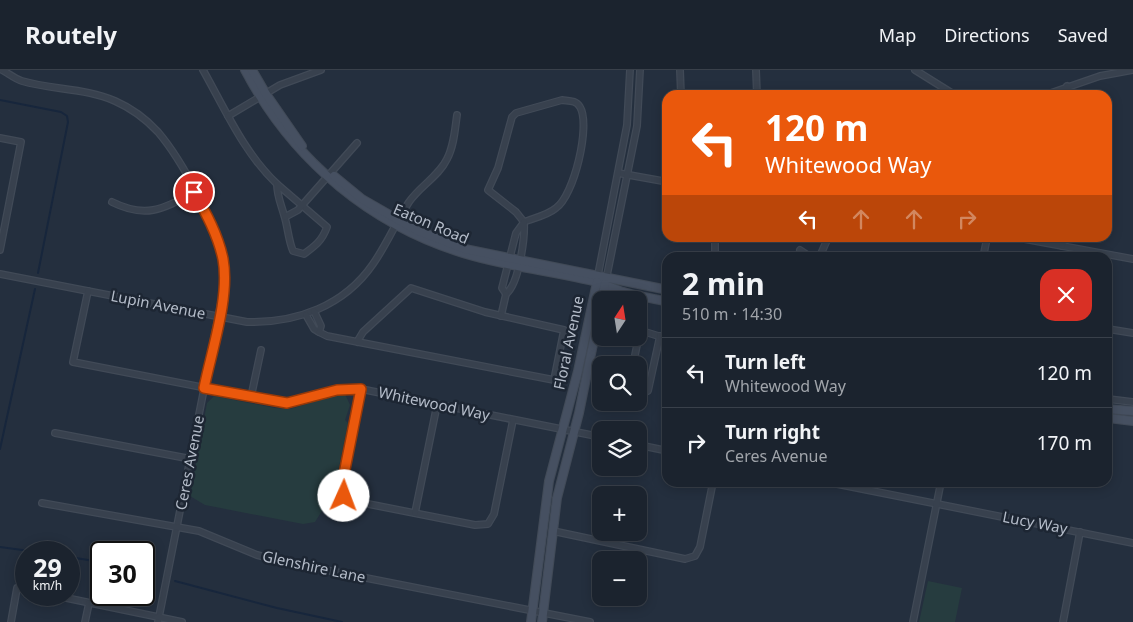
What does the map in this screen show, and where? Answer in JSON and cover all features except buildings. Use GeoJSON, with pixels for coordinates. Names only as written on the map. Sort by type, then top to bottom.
{"type":"FeatureCollection","features":[{"type":"Feature","properties":{"kind":"street","name":"Ceres Avenue"},"geometry":{"type":"LineString","coordinates":[[2,70],[22,81],[101,95],[132,110],[158,133],[194,192],[216,234],[223,260],[224,288],[158,619]]}},
{"type":"Feature","properties":{"kind":"street"},"geometry":{"type":"LineString","coordinates":[[203,70],[255,161],[277,184],[326,227],[323,238],[316,246],[304,254],[298,254],[293,251],[285,217],[279,205],[277,184]]}},
{"type":"Feature","properties":{"kind":"street","name":"Eaton Road"},"geometry":{"type":"LineString","coordinates":[[245,70],[288,137],[358,203],[455,251],[662,289]]}},
{"type":"Feature","properties":{"kind":"street"},"geometry":{"type":"LineString","coordinates":[[252,70],[263,96]]}},
{"type":"Feature","properties":{"kind":"street"},"geometry":{"type":"LineString","coordinates":[[228,116],[291,80],[321,70]]}},
{"type":"Feature","properties":{"kind":"street","name":"Floral Avenue"},"geometry":{"type":"LineString","coordinates":[[531,622],[546,496],[578,371],[618,173],[629,109],[630,70]]}},
{"type":"Feature","properties":{"kind":"street","name":"Floral Avenue"},"geometry":{"type":"LineString","coordinates":[[604,291],[628,175],[639,109],[640,70]]}},
{"type":"Feature","properties":{"kind":"street"},"geometry":{"type":"LineString","coordinates":[[680,70],[681,90]]}},
{"type":"Feature","properties":{"kind":"street"},"geometry":{"type":"LineString","coordinates":[[756,70],[757,90]]}},
{"type":"Feature","properties":{"kind":"street"},"geometry":{"type":"LineString","coordinates":[[915,70],[946,90]]}},
{"type":"Feature","properties":{"kind":"street"},"geometry":{"type":"LineString","coordinates":[[1058,90],[1100,76],[1133,70]]}},
{"type":"Feature","properties":{"kind":"street"},"geometry":{"type":"LineString","coordinates":[[1068,86],[1069,90]]}},
{"type":"Feature","properties":{"kind":"street"},"geometry":{"type":"LineString","coordinates":[[501,316],[506,294],[511,290],[519,263],[525,236],[524,222],[516,212],[488,190],[498,168],[512,117],[516,113],[562,100],[574,101],[580,106],[584,119],[584,130],[569,194],[557,208],[524,222],[516,233],[502,288],[506,294]]}},
{"type":"Feature","properties":{"kind":"street","name":"Lupin Avenue"},"geometry":{"type":"LineString","coordinates":[[0,274],[219,317],[266,322],[306,315],[341,297],[359,282],[382,251],[411,199],[448,159],[457,115]]}},
{"type":"Feature","properties":{"kind":"street"},"geometry":{"type":"LineString","coordinates":[[0,138],[21,142],[0,250]]}},
{"type":"Feature","properties":{"kind":"street"},"geometry":{"type":"LineString","coordinates":[[285,217],[302,205],[357,143]]}},
{"type":"Feature","properties":{"kind":"street"},"geometry":{"type":"LineString","coordinates":[[618,173],[662,181]]}},
{"type":"Feature","properties":{"kind":"street"},"geometry":{"type":"LineString","coordinates":[[112,202],[131,210],[152,211],[194,192]]}},
{"type":"Feature","properties":{"kind":"street"},"geometry":{"type":"LineString","coordinates":[[1040,242],[1095,252]]}},
{"type":"Feature","properties":{"kind":"street"},"geometry":{"type":"LineString","coordinates":[[1062,246],[1063,242]]}},
{"type":"Feature","properties":{"kind":"street"},"geometry":{"type":"LineString","coordinates":[[1112,255],[1133,259]]}},
{"type":"Feature","properties":{"kind":"street","name":"Eaton Road"},"geometry":{"type":"LineString","coordinates":[[606,280],[621,291],[662,301]]}},
{"type":"Feature","properties":{"kind":"street"},"geometry":{"type":"LineString","coordinates":[[306,315],[314,329],[327,336],[357,342],[554,380],[564,330],[501,316],[411,288],[363,332],[357,342]]}},
{"type":"Feature","properties":{"kind":"street","name":"Whitewood Way"},"geometry":{"type":"LineString","coordinates":[[88,291],[74,362],[287,403],[337,390],[361,389],[592,435]]}},
{"type":"Feature","properties":{"kind":"street"},"geometry":{"type":"LineString","coordinates":[[314,311],[321,326],[319,332]]}},
{"type":"Feature","properties":{"kind":"street"},"geometry":{"type":"LineString","coordinates":[[1112,330],[1133,333]]}},
{"type":"Feature","properties":{"kind":"street"},"geometry":{"type":"LineString","coordinates":[[647,391],[660,336],[648,332]]}},
{"type":"Feature","properties":{"kind":"street","name":"Floral Avenue"},"geometry":{"type":"LineString","coordinates":[[542,622],[560,481],[574,431],[592,346]]}},
{"type":"Feature","properties":{"kind":"street"},"geometry":{"type":"LineString","coordinates":[[252,397],[261,350]]}},
{"type":"Feature","properties":{"kind":"street"},"geometry":{"type":"LineString","coordinates":[[361,389],[342,484],[344,496],[353,501],[482,525],[488,524],[494,514],[513,420]]}},
{"type":"Feature","properties":{"kind":"street"},"geometry":{"type":"LineString","coordinates":[[1112,399],[1133,402]]}},
{"type":"Feature","properties":{"kind":"street"},"geometry":{"type":"LineString","coordinates":[[415,513],[437,405]]}},
{"type":"Feature","properties":{"kind":"street"},"geometry":{"type":"LineString","coordinates":[[1112,409],[1133,411]]}},
{"type":"Feature","properties":{"kind":"street"},"geometry":{"type":"LineString","coordinates":[[1112,418],[1133,421]]}},
{"type":"Feature","properties":{"kind":"street"},"geometry":{"type":"LineString","coordinates":[[55,433],[191,459]]}},
{"type":"Feature","properties":{"kind":"street"},"geometry":{"type":"LineString","coordinates":[[647,446],[662,449]]}},
{"type":"Feature","properties":{"kind":"street"},"geometry":{"type":"LineString","coordinates":[[553,531],[685,559],[690,558],[695,556],[700,547],[712,487]]}},
{"type":"Feature","properties":{"kind":"street"},"geometry":{"type":"LineString","coordinates":[[852,487],[937,504]]}},
{"type":"Feature","properties":{"kind":"street"},"geometry":{"type":"LineString","coordinates":[[913,622],[940,487]]}},
{"type":"Feature","properties":{"kind":"street","name":"Glenshire Lane"},"geometry":{"type":"LineString","coordinates":[[42,503],[177,527],[211,535],[271,559],[590,622]]}},
{"type":"Feature","properties":{"kind":"street","name":"Lucy Way"},"geometry":{"type":"LineString","coordinates":[[937,504],[1133,543]]}},
{"type":"Feature","properties":{"kind":"street"},"geometry":{"type":"LineString","coordinates":[[1063,622],[1080,532]]}},
{"type":"Feature","properties":{"kind":"street"},"geometry":{"type":"LineString","coordinates":[[10,622],[15,598]]}},
{"type":"Feature","properties":{"kind":"street"},"geometry":{"type":"LineString","coordinates":[[80,600],[158,619],[182,622]]}},
{"type":"Feature","properties":{"kind":"street"},"geometry":{"type":"LineString","coordinates":[[86,622],[89,602]]}},
{"type":"Feature","properties":{"kind":"green space"},"geometry":{"type":"Polygon","coordinates":[[[345,394],[350,405],[345,420],[348,423],[335,487],[338,497],[327,503],[315,522],[303,524],[205,505],[190,496],[207,403],[214,396],[275,408],[290,409],[345,394]]]}},
{"type":"Feature","properties":{"kind":"green space"},"geometry":{"type":"Polygon","coordinates":[[[928,581],[962,588],[955,622],[919,622],[928,581]]]}},
{"type":"Feature","properties":{"kind":"waterway"},"geometry":{"type":"LineString","coordinates":[[0,100],[61,112],[67,116],[68,122],[38,273]]}},
{"type":"Feature","properties":{"kind":"waterway"},"geometry":{"type":"LineString","coordinates":[[0,449],[35,289]]}},
{"type":"Feature","properties":{"kind":"waterway"},"geometry":{"type":"LineString","coordinates":[[0,547],[15,549]]}},
{"type":"Feature","properties":{"kind":"waterway"},"geometry":{"type":"LineString","coordinates":[[80,559],[90,560]]}},
{"type":"Feature","properties":{"kind":"waterway"},"geometry":{"type":"LineString","coordinates":[[175,581],[277,608],[342,622]]}},
{"type":"Feature","properties":{"kind":"route"},"geometry":{"type":"LineString","coordinates":[[194,192],[216,234],[223,260],[224,274],[224,288],[204,388],[287,403],[346,388],[361,389],[341,490],[344,496]]}}]}
